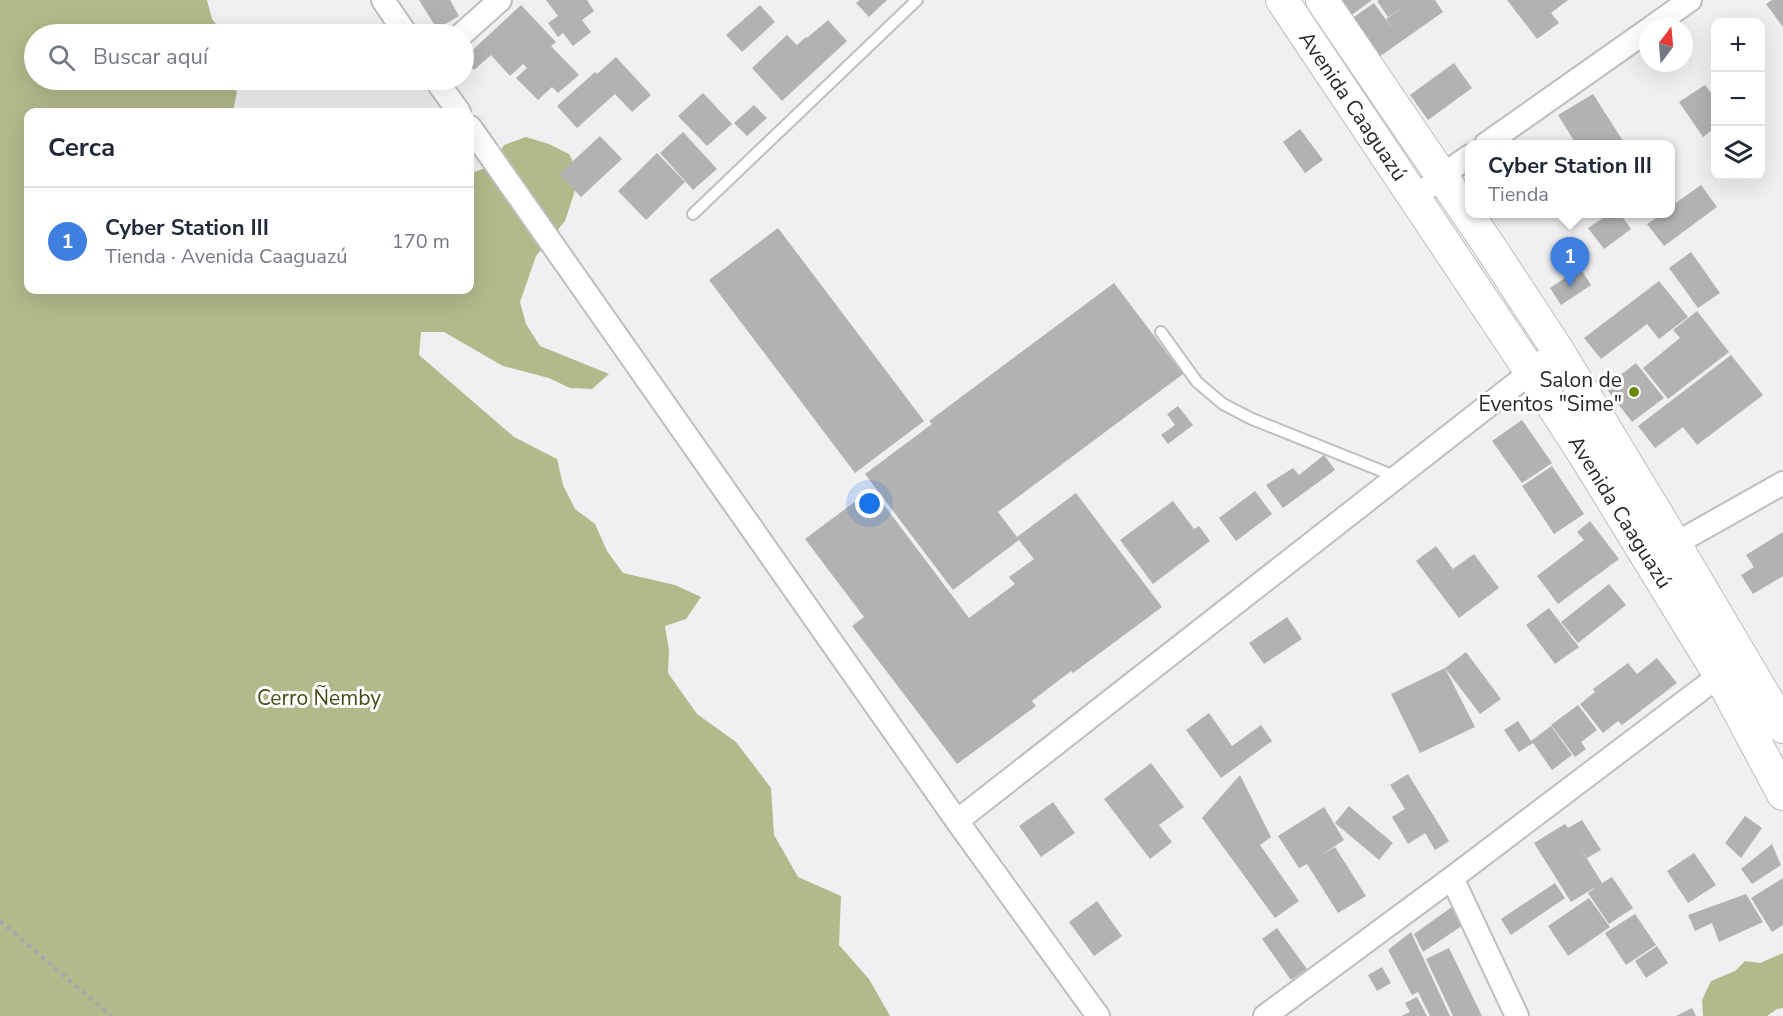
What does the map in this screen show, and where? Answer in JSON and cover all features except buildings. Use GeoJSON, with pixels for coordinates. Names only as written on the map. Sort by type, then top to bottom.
{"type":"FeatureCollection","features":[{"type":"Feature","properties":{"kind":"street"},"geometry":{"type":"LineString","coordinates":[[383,0],[399,24]]}},
{"type":"Feature","properties":{"kind":"street"},"geometry":{"type":"LineString","coordinates":[[473,24],[500,0]]}},
{"type":"Feature","properties":{"kind":"street","name":"Avenida Caaguazú"},"geometry":{"type":"LineString","coordinates":[[1282,0],[1584,454],[1731,666],[1783,727]]}},
{"type":"Feature","properties":{"kind":"street","name":"Avenida Caaguazú"},"geometry":{"type":"LineString","coordinates":[[1322,0],[1465,212]]}},
{"type":"Feature","properties":{"kind":"street"},"geometry":{"type":"LineString","coordinates":[[1665,18],[1690,0]]}},
{"type":"Feature","properties":{"kind":"street"},"geometry":{"type":"LineString","coordinates":[[1492,140],[1639,36]]}},
{"type":"Feature","properties":{"kind":"street"},"geometry":{"type":"LineString","coordinates":[[443,90],[456,108]]}},
{"type":"Feature","properties":{"kind":"street"},"geometry":{"type":"LineString","coordinates":[[474,133],[957,821],[1098,1016]]}},
{"type":"Feature","properties":{"kind":"street"},"geometry":{"type":"LineString","coordinates":[[1415,199],[1441,176],[1465,159]]}},
{"type":"Feature","properties":{"kind":"street","name":"Avenida Caaguazú"},"geometry":{"type":"LineString","coordinates":[[1469,218],[1557,349],[1675,544],[1731,666],[1783,794]]}},
{"type":"Feature","properties":{"kind":"street"},"geometry":{"type":"LineString","coordinates":[[957,821],[1531,372],[1557,349]]}},
{"type":"Feature","properties":{"kind":"street"},"geometry":{"type":"LineString","coordinates":[[1675,544],[1783,483]]}},
{"type":"Feature","properties":{"kind":"street"},"geometry":{"type":"LineString","coordinates":[[1265,1016],[1452,878],[1731,666]]}},
{"type":"Feature","properties":{"kind":"street"},"geometry":{"type":"LineString","coordinates":[[1452,878],[1517,1016]]}},
{"type":"Feature","properties":{"kind":"lane"},"geometry":{"type":"LineString","coordinates":[[693,214],[917,0]]}},
{"type":"Feature","properties":{"kind":"lane"},"geometry":{"type":"LineString","coordinates":[[1161,332],[1197,382],[1223,404],[1252,419],[1397,477]]}},
{"type":"Feature","properties":{"kind":"path"},"geometry":{"type":"LineString","coordinates":[[0,921],[111,1016]]}},
{"type":"Feature","properties":{"kind":"green space","name":"Cerro Ñemby"},"geometry":{"type":"Polygon","coordinates":[[[0,0],[207,0],[212,19],[216,24],[24,24],[24,90],[236,90],[237,92],[234,108],[24,108],[24,294],[474,294],[474,172],[492,165],[504,145],[526,137],[549,144],[569,154],[580,175],[565,221],[536,256],[520,302],[526,324],[540,346],[609,374],[592,389],[570,388],[549,378],[503,366],[444,332],[421,332],[419,355],[514,437],[557,459],[563,485],[575,509],[595,524],[607,551],[623,573],[675,585],[701,597],[686,619],[665,626],[669,650],[668,673],[697,714],[736,742],[771,788],[774,835],[798,877],[841,896],[839,945],[869,979],[890,1016],[0,1016],[0,0]]]}},
{"type":"Feature","properties":{"kind":"green space"},"geometry":{"type":"Polygon","coordinates":[[[1783,953],[1783,1008],[1767,1016],[1703,1016],[1702,1000],[1711,981],[1735,971],[1745,961],[1760,963],[1783,953]]]}},
{"type":"Feature","properties":{"kind":"place","name":"Cyber Station III"},"geometry":{"type":"Point","coordinates":[1570,287]}},
{"type":"Feature","properties":{"kind":"place","name":"Salon de Eventos \"Sime\""},"geometry":{"type":"Point","coordinates":[1634,392]}}]}
